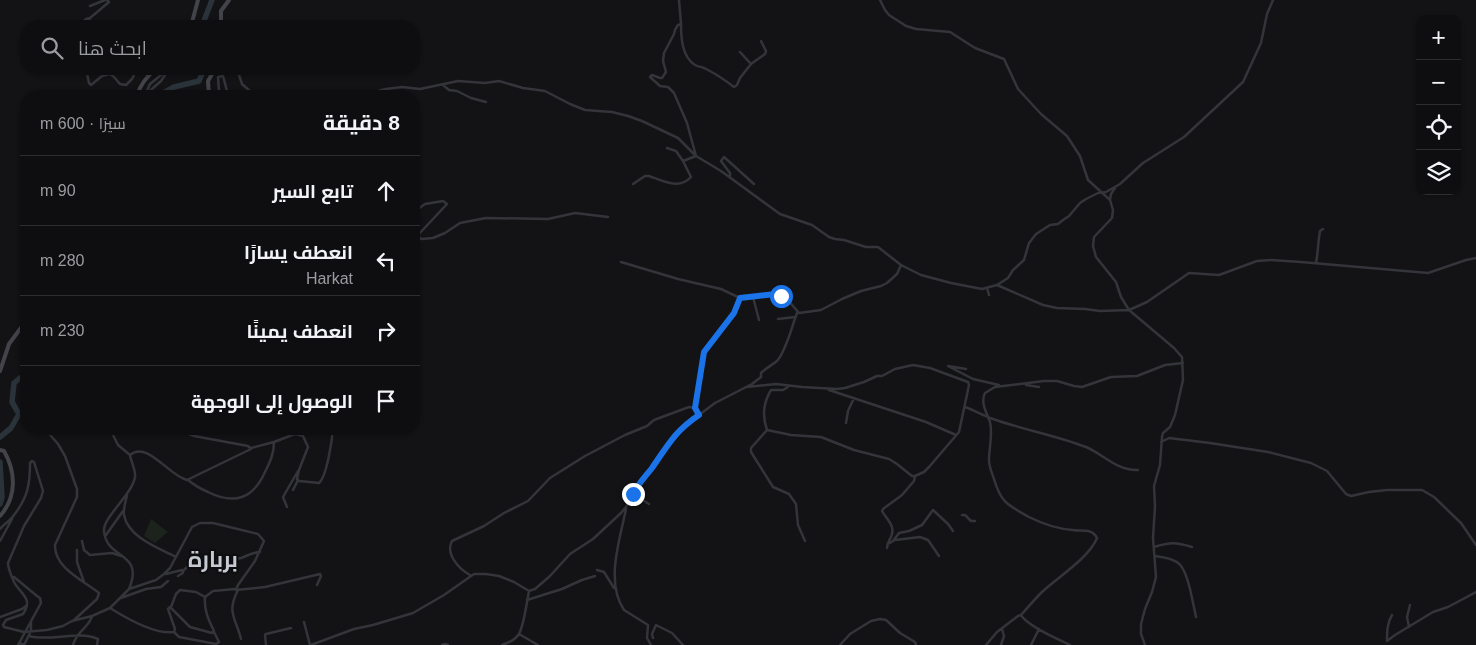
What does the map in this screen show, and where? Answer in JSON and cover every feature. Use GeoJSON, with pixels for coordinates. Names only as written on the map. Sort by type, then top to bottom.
{"type":"FeatureCollection","features":[{"type":"Feature","properties":{"kind":"street"},"geometry":{"type":"LineString","coordinates":[[85,20],[109,2],[106,0],[90,6]]}},
{"type":"Feature","properties":{"kind":"street"},"geometry":{"type":"LineString","coordinates":[[193,20],[198,0]]}},
{"type":"Feature","properties":{"kind":"street"},"geometry":{"type":"LineString","coordinates":[[221,20],[221,11],[228,0]]}},
{"type":"Feature","properties":{"kind":"street"},"geometry":{"type":"LineString","coordinates":[[679,0],[682,40],[689,60],[734,86],[737,85],[751,64],[765,54],[766,51],[762,41]]}},
{"type":"Feature","properties":{"kind":"street"},"geometry":{"type":"LineString","coordinates":[[880,0],[889,15],[906,26],[916,29],[950,32],[974,48],[1004,59],[1018,90],[1041,114],[1067,136],[1080,156],[1088,180],[1110,200]]}},
{"type":"Feature","properties":{"kind":"street"},"geometry":{"type":"LineString","coordinates":[[1145,645],[1141,634],[1141,624],[1155,581],[1153,538],[1156,506],[1154,486],[1160,464],[1162,434],[1170,427],[1175,415],[1180,393],[1183,363],[1182,357],[1174,348],[1129,310],[1121,297],[1116,282],[1093,251],[1093,242],[1095,235],[1112,218],[1113,210],[1110,200],[1111,194],[1116,187],[1143,163],[1184,137],[1243,82],[1261,43],[1272,0]]}},
{"type":"Feature","properties":{"kind":"street"},"geometry":{"type":"LineString","coordinates":[[681,24],[675,30],[664,53],[662,61],[666,70],[664,75],[660,78],[652,75],[650,77],[660,86],[668,87],[673,91],[687,123],[696,156]]}},
{"type":"Feature","properties":{"kind":"street"},"geometry":{"type":"LineString","coordinates":[[740,52],[751,64]]}},
{"type":"Feature","properties":{"kind":"street"},"geometry":{"type":"LineString","coordinates":[[87,75],[91,85],[106,75]]}},
{"type":"Feature","properties":{"kind":"street"},"geometry":{"type":"LineString","coordinates":[[111,75],[120,84],[126,85],[134,75]]}},
{"type":"Feature","properties":{"kind":"street"},"geometry":{"type":"LineString","coordinates":[[138,90],[149,75]]}},
{"type":"Feature","properties":{"kind":"street"},"geometry":{"type":"LineString","coordinates":[[148,90],[150,84],[162,75]]}},
{"type":"Feature","properties":{"kind":"street"},"geometry":{"type":"LineString","coordinates":[[151,90],[166,75]]}},
{"type":"Feature","properties":{"kind":"street"},"geometry":{"type":"LineString","coordinates":[[209,90],[208,81],[212,75]]}},
{"type":"Feature","properties":{"kind":"street"},"geometry":{"type":"LineString","coordinates":[[239,75],[242,84],[249,90]]}},
{"type":"Feature","properties":{"kind":"street"},"geometry":{"type":"LineString","coordinates":[[218,90],[218,77],[223,76],[227,90]]}},
{"type":"Feature","properties":{"kind":"street"},"geometry":{"type":"LineString","coordinates":[[382,90],[420,89],[458,81],[485,83],[499,81],[522,88],[545,91],[585,110],[612,112],[642,120],[678,138],[696,156],[780,214],[812,225],[835,240],[844,240],[866,247],[878,247],[901,265],[921,275],[978,289],[997,285],[1008,278],[1013,270],[1024,260],[1029,243],[1034,236],[1050,225],[1060,222],[1069,216],[1083,201],[1116,187]]}},
{"type":"Feature","properties":{"kind":"street"},"geometry":{"type":"LineString","coordinates":[[443,85],[449,90],[486,102]]}},
{"type":"Feature","properties":{"kind":"street"},"geometry":{"type":"LineString","coordinates":[[633,184],[645,176],[672,184],[686,181],[691,177],[676,151],[667,148]]}},
{"type":"Feature","properties":{"kind":"street"},"geometry":{"type":"LineString","coordinates":[[683,161],[696,156]]}},
{"type":"Feature","properties":{"kind":"street"},"geometry":{"type":"LineString","coordinates":[[730,178],[730,173],[721,161],[724,156],[754,184]]}},
{"type":"Feature","properties":{"kind":"street"},"geometry":{"type":"LineString","coordinates":[[420,208],[426,204],[442,201],[447,204],[420,233]]}},
{"type":"Feature","properties":{"kind":"street"},"geometry":{"type":"LineString","coordinates":[[420,238],[433,238],[460,223],[486,218],[548,219],[575,213],[608,217]]}},
{"type":"Feature","properties":{"kind":"street"},"geometry":{"type":"LineString","coordinates":[[1316,264],[1319,235],[1320,231],[1323,230]]}},
{"type":"Feature","properties":{"kind":"street"},"geometry":{"type":"LineString","coordinates":[[997,285],[1043,305],[1057,308],[1100,311],[1129,310],[1147,302],[1189,273],[1219,275],[1261,261],[1428,274],[1476,258]]}},
{"type":"Feature","properties":{"kind":"street"},"geometry":{"type":"LineString","coordinates":[[621,262],[721,290],[740,298],[775,294],[787,299],[799,313]]}},
{"type":"Feature","properties":{"kind":"street"},"geometry":{"type":"LineString","coordinates":[[304,622],[311,645],[354,629],[413,613],[444,595],[470,575],[486,574],[499,576],[529,591],[535,589],[570,554],[593,539],[626,507],[638,485],[676,434],[716,403],[761,377],[761,373],[778,359],[797,313],[821,310],[861,291],[881,286],[895,275],[901,265]]}},
{"type":"Feature","properties":{"kind":"street"},"geometry":{"type":"LineString","coordinates":[[987,288],[989,295]]}},
{"type":"Feature","properties":{"kind":"street"},"geometry":{"type":"LineString","coordinates":[[732,295],[736,307]]}},
{"type":"Feature","properties":{"kind":"street"},"geometry":{"type":"LineString","coordinates":[[753,297],[759,320]]}},
{"type":"Feature","properties":{"kind":"street"},"geometry":{"type":"LineString","coordinates":[[699,415],[695,408],[704,352],[734,313],[740,298]]}},
{"type":"Feature","properties":{"kind":"street"},"geometry":{"type":"LineString","coordinates":[[778,319],[796,317]]}},
{"type":"Feature","properties":{"kind":"street"},"geometry":{"type":"LineString","coordinates":[[0,371],[9,344],[20,329]]}},
{"type":"Feature","properties":{"kind":"street"},"geometry":{"type":"LineString","coordinates":[[986,645],[1002,628],[1021,615],[1042,592],[1077,563],[1096,540],[1096,537],[1090,531],[1059,529],[1046,525],[1002,500],[998,494],[990,469],[991,432],[990,420],[987,417],[983,400],[984,394],[990,388],[1002,385],[1053,380],[1082,387],[1111,377],[1125,378],[1137,376],[1170,364],[1183,363]]}},
{"type":"Feature","properties":{"kind":"street"},"geometry":{"type":"LineString","coordinates":[[745,387],[776,384],[845,388],[877,376],[882,376],[895,369],[917,365],[968,382],[962,424],[956,435],[929,467],[924,472],[915,476],[902,495],[882,511],[893,526],[887,546],[894,541],[899,533],[922,525],[933,510],[953,531]]}},
{"type":"Feature","properties":{"kind":"street"},"geometry":{"type":"LineString","coordinates":[[966,369],[948,366],[973,378],[1002,385]]}},
{"type":"Feature","properties":{"kind":"street"},"geometry":{"type":"LineString","coordinates":[[1022,384],[1039,387]]}},
{"type":"Feature","properties":{"kind":"street"},"geometry":{"type":"LineString","coordinates":[[767,430],[763,412],[767,396],[771,390],[785,390],[789,386]]}},
{"type":"Feature","properties":{"kind":"street"},"geometry":{"type":"LineString","coordinates":[[826,388],[926,422],[956,435]]}},
{"type":"Feature","properties":{"kind":"street"},"geometry":{"type":"LineString","coordinates":[[846,423],[848,411],[854,398]]}},
{"type":"Feature","properties":{"kind":"street"},"geometry":{"type":"LineString","coordinates":[[470,575],[461,569],[452,556],[450,546],[452,540],[484,526],[528,501],[550,478],[585,456],[647,426],[654,420],[689,407],[695,408]]}},
{"type":"Feature","properties":{"kind":"street"},"geometry":{"type":"LineString","coordinates":[[964,407],[987,417],[1064,439],[1093,450],[1113,464],[1138,470]]}},
{"type":"Feature","properties":{"kind":"street"},"geometry":{"type":"LineString","coordinates":[[767,430],[821,437],[846,448],[889,459],[912,476],[915,476]]}},
{"type":"Feature","properties":{"kind":"street"},"geometry":{"type":"LineString","coordinates":[[767,430],[751,448],[751,452],[773,487],[789,494],[796,504],[798,524],[805,541]]}},
{"type":"Feature","properties":{"kind":"street"},"geometry":{"type":"LineString","coordinates":[[13,576],[14,582],[26,599],[27,605],[23,614],[6,620],[3,625],[4,627],[24,632],[47,630],[63,626],[72,621],[99,595],[99,593],[68,570],[60,561],[56,552],[55,545],[76,497],[77,489],[65,456],[51,435]]}},
{"type":"Feature","properties":{"kind":"street"},"geometry":{"type":"LineString","coordinates":[[113,435],[118,445],[130,455],[135,477],[128,493],[124,510],[127,522],[137,536],[176,557]]}},
{"type":"Feature","properties":{"kind":"street"},"geometry":{"type":"LineString","coordinates":[[194,436],[198,435]]}},
{"type":"Feature","properties":{"kind":"street"},"geometry":{"type":"LineString","coordinates":[[187,480],[251,448],[293,435]]}},
{"type":"Feature","properties":{"kind":"street"},"geometry":{"type":"LineString","coordinates":[[287,507],[283,497],[299,470],[308,447],[303,436],[300,435]]}},
{"type":"Feature","properties":{"kind":"street"},"geometry":{"type":"LineString","coordinates":[[298,480],[319,483],[322,481],[332,435]]}},
{"type":"Feature","properties":{"kind":"street"},"geometry":{"type":"LineString","coordinates":[[194,436],[251,448]]}},
{"type":"Feature","properties":{"kind":"street"},"geometry":{"type":"LineString","coordinates":[[1161,442],[1169,438],[1190,440],[1268,452],[1310,463],[1327,471],[1348,496],[1387,490],[1422,490],[1434,497],[1461,523],[1476,545]]}},
{"type":"Feature","properties":{"kind":"street"},"geometry":{"type":"LineString","coordinates":[[130,455],[134,451],[139,450],[146,452],[170,471],[199,488],[222,498],[237,498],[245,496],[254,490],[263,478],[274,450],[274,442]]}},
{"type":"Feature","properties":{"kind":"street"},"geometry":{"type":"LineString","coordinates":[[0,450],[4,451],[8,459],[14,481],[11,498],[0,516]]}},
{"type":"Feature","properties":{"kind":"street"},"geometry":{"type":"LineString","coordinates":[[0,541],[26,493],[30,480],[30,462],[32,461],[34,462],[42,491],[41,498],[19,535],[8,563],[8,568],[13,576],[40,598],[41,602],[18,644],[24,645],[31,631],[32,621]]}},
{"type":"Feature","properties":{"kind":"street"},"geometry":{"type":"LineString","coordinates":[[293,490],[298,480],[299,470]]}},
{"type":"Feature","properties":{"kind":"street"},"geometry":{"type":"LineString","coordinates":[[72,621],[92,616],[110,608],[129,589],[134,570],[131,564],[111,546],[105,535],[105,527],[108,520],[128,493]]}},
{"type":"Feature","properties":{"kind":"street"},"geometry":{"type":"LineString","coordinates":[[633,494],[649,504]]}},
{"type":"Feature","properties":{"kind":"street"},"geometry":{"type":"LineString","coordinates":[[626,507],[615,566],[616,588],[620,604],[624,610],[648,625],[647,638],[651,645]]}},
{"type":"Feature","properties":{"kind":"street"},"geometry":{"type":"LineString","coordinates":[[105,535],[124,510]]}},
{"type":"Feature","properties":{"kind":"street"},"geometry":{"type":"LineString","coordinates":[[962,515],[965,515],[971,521],[975,521]]}},
{"type":"Feature","properties":{"kind":"street"},"geometry":{"type":"LineString","coordinates":[[0,529],[14,516]]}},
{"type":"Feature","properties":{"kind":"street"},"geometry":{"type":"LineString","coordinates":[[129,589],[156,580],[164,574],[170,568],[192,527],[200,523],[220,524],[258,534],[264,540],[260,552],[237,590],[232,611],[241,639]]}},
{"type":"Feature","properties":{"kind":"street"},"geometry":{"type":"LineString","coordinates":[[894,541],[920,536],[931,544],[939,556]]}},
{"type":"Feature","properties":{"kind":"street"},"geometry":{"type":"LineString","coordinates":[[82,541],[84,550],[90,555],[112,553],[124,558]]}},
{"type":"Feature","properties":{"kind":"street"},"geometry":{"type":"LineString","coordinates":[[1154,548],[1178,542],[1192,547]]}},
{"type":"Feature","properties":{"kind":"street"},"geometry":{"type":"LineString","coordinates":[[77,550],[76,562],[85,582]]}},
{"type":"Feature","properties":{"kind":"street"},"geometry":{"type":"LineString","coordinates":[[178,576],[183,573],[186,567],[196,564],[242,558],[246,555],[260,552]]}},
{"type":"Feature","properties":{"kind":"street"},"geometry":{"type":"LineString","coordinates":[[1155,556],[1167,558],[1183,567],[1188,580],[1196,617]]}},
{"type":"Feature","properties":{"kind":"street"},"geometry":{"type":"LineString","coordinates":[[597,570],[604,572],[614,588],[616,588]]}},
{"type":"Feature","properties":{"kind":"street"},"geometry":{"type":"LineString","coordinates":[[164,574],[183,571]]}},
{"type":"Feature","properties":{"kind":"street"},"geometry":{"type":"LineString","coordinates":[[205,597],[213,591],[265,587],[320,574],[317,585]]}},
{"type":"Feature","properties":{"kind":"street"},"geometry":{"type":"LineString","coordinates":[[527,600],[595,576]]}},
{"type":"Feature","properties":{"kind":"street"},"geometry":{"type":"LineString","coordinates":[[120,598],[146,589],[161,587],[168,581]]}},
{"type":"Feature","properties":{"kind":"street"},"geometry":{"type":"LineString","coordinates":[[174,632],[175,629],[168,608],[171,607],[176,594],[180,590],[196,592],[205,597]]}},
{"type":"Feature","properties":{"kind":"street"},"geometry":{"type":"LineString","coordinates":[[503,645],[519,634],[529,591]]}},
{"type":"Feature","properties":{"kind":"street"},"geometry":{"type":"LineString","coordinates":[[1392,615],[1389,620],[1387,641],[1433,612],[1448,607],[1476,592]]}},
{"type":"Feature","properties":{"kind":"street"},"geometry":{"type":"LineString","coordinates":[[110,608],[136,623],[167,632],[174,632],[179,637],[216,644],[219,642],[206,616],[205,597]]}},
{"type":"Feature","properties":{"kind":"street"},"geometry":{"type":"LineString","coordinates":[[0,612],[1,616],[22,609],[27,605]]}},
{"type":"Feature","properties":{"kind":"street"},"geometry":{"type":"LineString","coordinates":[[1410,605],[1407,617],[1410,627]]}},
{"type":"Feature","properties":{"kind":"street"},"geometry":{"type":"LineString","coordinates":[[171,607],[190,627],[214,632]]}},
{"type":"Feature","properties":{"kind":"street"},"geometry":{"type":"LineString","coordinates":[[1021,615],[1038,629],[1070,645]]}},
{"type":"Feature","properties":{"kind":"street"},"geometry":{"type":"LineString","coordinates":[[73,645],[76,636],[90,622],[92,616]]}},
{"type":"Feature","properties":{"kind":"street"},"geometry":{"type":"LineString","coordinates":[[840,645],[850,634],[872,621],[880,619],[889,622],[900,633],[915,642],[916,645]]}},
{"type":"Feature","properties":{"kind":"street"},"geometry":{"type":"LineString","coordinates":[[653,638],[652,634],[656,625],[672,633],[683,645]]}},
{"type":"Feature","properties":{"kind":"street"},"geometry":{"type":"LineString","coordinates":[[266,645],[266,634],[291,628]]}},
{"type":"Feature","properties":{"kind":"street"},"geometry":{"type":"LineString","coordinates":[[1001,645],[1004,636],[1002,628]]}},
{"type":"Feature","properties":{"kind":"street"},"geometry":{"type":"LineString","coordinates":[[1032,645],[1038,629]]}},
{"type":"Feature","properties":{"kind":"street"},"geometry":{"type":"LineString","coordinates":[[519,634],[538,645]]}},
{"type":"Feature","properties":{"kind":"street"},"geometry":{"type":"LineString","coordinates":[[28,636],[43,639],[76,636],[97,638],[97,645]]}},
{"type":"Feature","properties":{"kind":"street"},"geometry":{"type":"LineString","coordinates":[[442,645],[448,645]]}},
{"type":"Feature","properties":{"kind":"shaded area"},"geometry":{"type":"Polygon","coordinates":[[[151,519],[168,532],[155,543],[144,536],[151,519]]]}},
{"type":"Feature","properties":{"kind":"waterway"},"geometry":{"type":"LineString","coordinates":[[204,20],[212,0]]}},
{"type":"Feature","properties":{"kind":"waterway"},"geometry":{"type":"LineString","coordinates":[[169,90],[199,81],[202,75]]}},
{"type":"Feature","properties":{"kind":"waterway"},"geometry":{"type":"LineString","coordinates":[[0,437],[11,428],[19,414],[12,402],[14,383],[20,378]]}},
{"type":"Feature","properties":{"kind":"waterway"},"geometry":{"type":"LineString","coordinates":[[0,462],[2,497],[0,504]]}},
{"type":"Feature","properties":{"kind":"district","name":"بربارة"},"geometry":{"type":"Point","coordinates":[213,559]}},
{"type":"Feature","properties":{"kind":"route"},"geometry":{"type":"LineString","coordinates":[[633,494],[676,434],[699,415],[695,408],[696,395],[704,352],[734,313],[740,298],[775,294],[781,296]]}}]}
